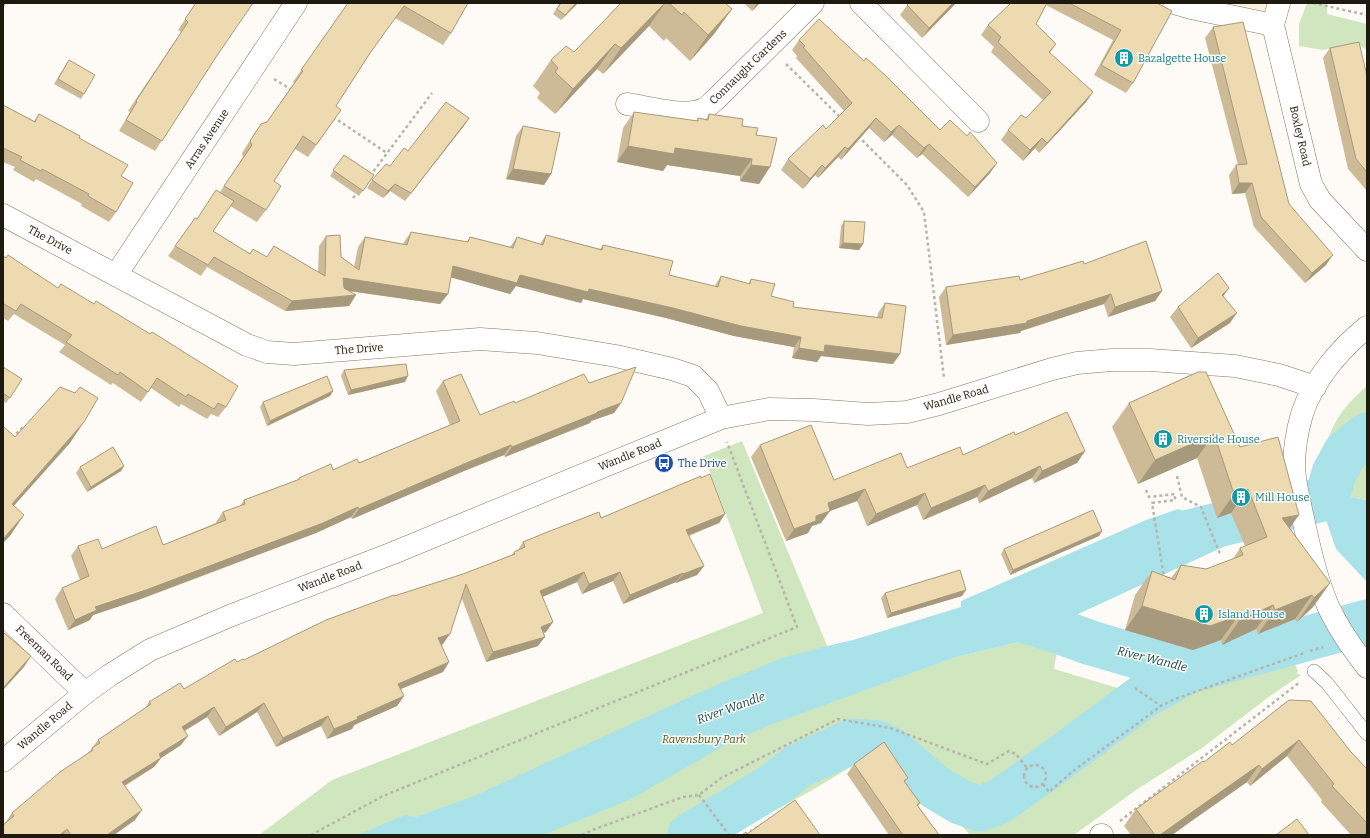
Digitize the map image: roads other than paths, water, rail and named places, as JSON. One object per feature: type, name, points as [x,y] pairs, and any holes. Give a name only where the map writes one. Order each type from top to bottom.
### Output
[{"type":"street","name":"Arras Avenue","points":[[116,275],[296,3]]},
{"type":"street","name":"Connaught Gardens","points":[[626,104],[674,112],[695,111],[704,108],[716,100],[813,3]]},
{"type":"street","points":[[861,3],[978,121]]},
{"type":"street","points":[[1174,3],[1191,8],[1274,25]]},
{"type":"street","name":"Boxley Road","points":[[1279,3],[1274,25],[1311,184],[1320,200],[1367,250]]},
{"type":"street","name":"The Drive","points":[[3,215],[212,327],[247,345],[267,352],[294,354],[480,339],[537,343],[616,356],[672,369],[693,376],[708,391],[721,418]]},
{"type":"street","points":[[1367,327],[1355,337],[1332,362],[1315,387],[1303,413],[1296,438],[1294,468],[1309,550],[1328,605],[1346,639],[1367,667]]},
{"type":"street","name":"Wandle Road","points":[[3,761],[85,693],[128,662],[163,644],[232,615],[393,553],[721,418],[769,409],[814,410],[868,414],[907,412],[947,402],[1052,369],[1077,363],[1112,360],[1150,360],[1235,366],[1279,375],[1315,387]]},
{"type":"street","name":"Freeman Road","points":[[3,614],[85,693]]},
{"type":"lane","points":[[1314,671],[1326,683],[1367,734]]},
{"type":"water","points":[[1334,494],[1367,500],[1367,582],[1336,549],[1322,508],[1327,498]]},
{"type":"water","points":[[1178,509],[1199,516],[1230,522],[1234,542],[1074,616],[1068,622],[1040,639],[1023,641],[956,657],[767,726],[727,744],[631,799],[543,835],[357,835],[405,815],[416,817],[474,796],[705,690],[782,658],[853,640],[961,607],[961,601],[1146,520]]},
{"type":"waterway","name":"River Wandle","points":[[1169,537],[1327,498],[1334,473],[1345,453],[1367,435]]},
{"type":"waterway","name":"River Wandle","points":[[1009,616],[1091,643],[1188,671],[1367,622]]},
{"type":"waterway","points":[[690,835],[774,785],[798,766],[853,741],[877,743],[890,749],[935,787],[960,802],[980,809],[1000,801],[1145,695],[1188,671]]},
{"type":"place","name":"Bazalgette House","points":[[1124,58]]},
{"type":"place","name":"Riverside House","points":[[1163,439]]},
{"type":"place","name":"The Drive","points":[[664,463]]},
{"type":"place","name":"Mill House","points":[[1241,497]]},
{"type":"place","name":"Island House","points":[[1204,614]]},
{"type":"park label","name":"Ravensbury Park","points":[[704,739]]}]
